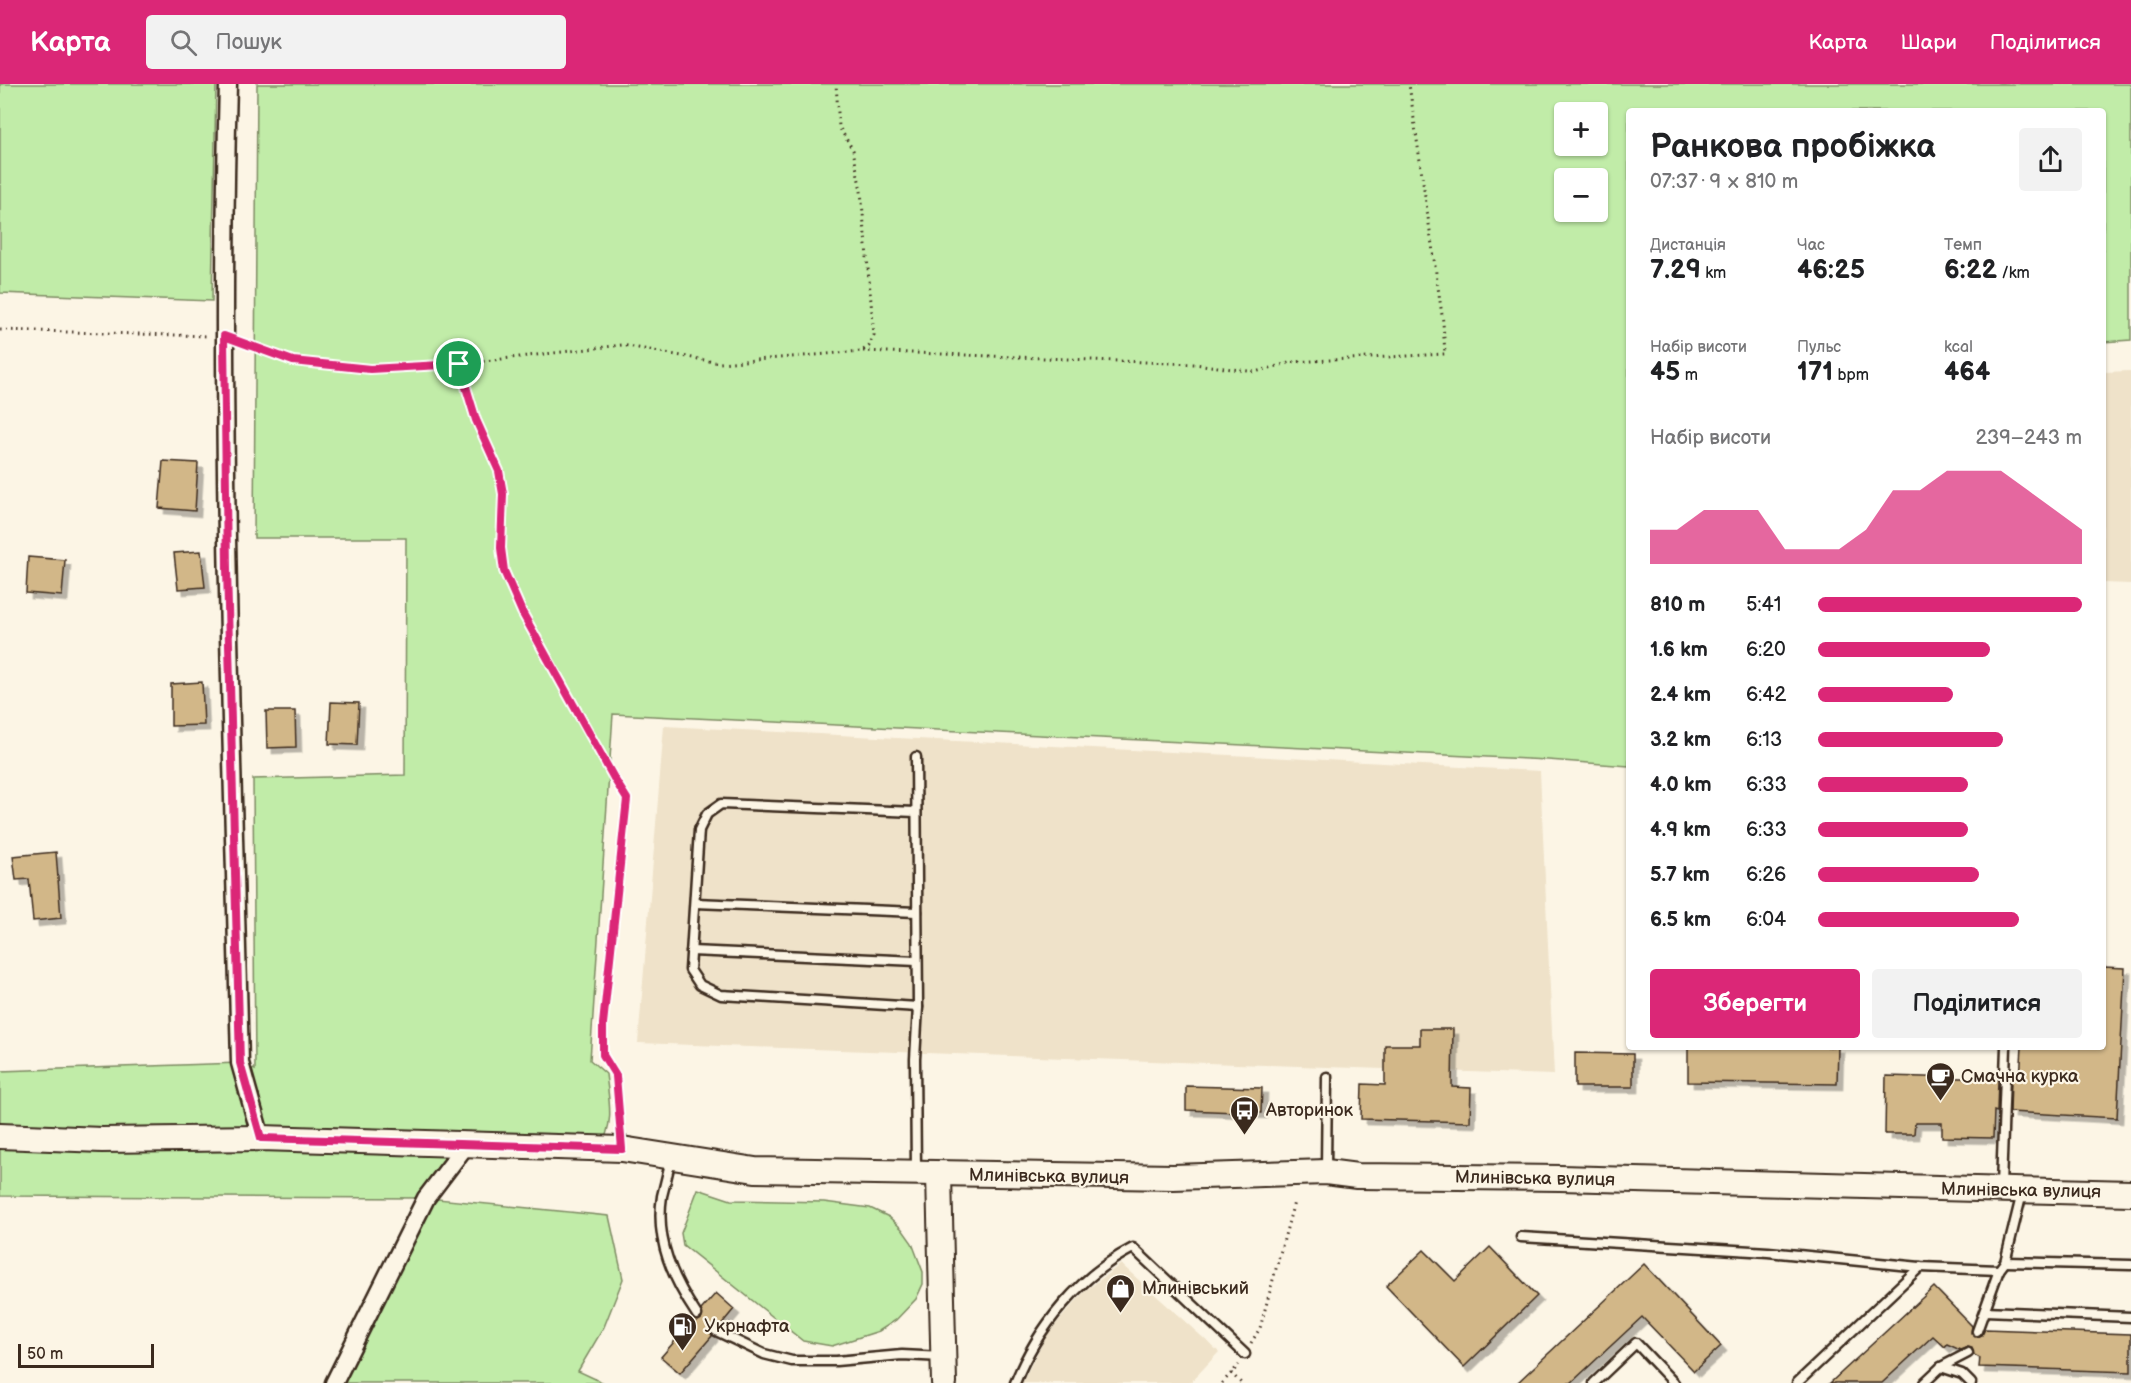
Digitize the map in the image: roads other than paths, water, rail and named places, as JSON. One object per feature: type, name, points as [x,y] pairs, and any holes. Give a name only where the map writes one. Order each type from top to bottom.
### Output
[{"type":"main road","name":"Млинівська вулиця","points":[[0,1136],[102,1140],[261,1138],[622,1149],[755,1170],[1173,1177],[1326,1172],[1357,1176],[1560,1178],[2131,1193]]},
{"type":"main road","points":[[927,1174],[945,1383]]},
{"type":"street","points":[[228,84],[224,336],[227,569],[240,1063],[261,1138]]},
{"type":"street","points":[[334,1383],[426,1198],[467,1144]]},
{"type":"lane","points":[[916,758],[918,1006],[915,1059],[927,1174]]},
{"type":"lane","points":[[916,812],[721,804],[707,814],[699,830],[690,970],[700,985],[721,995],[918,1006]]},
{"type":"lane","points":[[695,903],[917,912]]},
{"type":"lane","points":[[691,951],[917,961]]},
{"type":"lane","points":[[1977,1331],[1999,1270],[2005,1262],[2012,1190],[2006,1050]]},
{"type":"lane","points":[[1326,1172],[1327,1077]]},
{"type":"lane","points":[[672,1156],[662,1198],[662,1236],[672,1274],[697,1315]]},
{"type":"lane","points":[[1521,1237],[1768,1252],[1920,1267],[1999,1270]]},
{"type":"lane","points":[[1015,1383],[1043,1330],[1078,1288],[1114,1258],[1133,1248],[1245,1354]]},
{"type":"lane","points":[[2005,1262],[2131,1265]]},
{"type":"lane","points":[[1797,1383],[1920,1267]]},
{"type":"lane","points":[[1985,1311],[2131,1317]]},
{"type":"lane","points":[[716,1331],[764,1354],[792,1361],[836,1361],[902,1355],[944,1357]]},
{"type":"lane","points":[[1594,1383],[1636,1343],[1674,1383]]},
{"type":"lane","points":[[1924,1383],[1941,1367],[1968,1353]]},
{"type":"lane","points":[[1941,1367],[1962,1374],[1971,1383]]},
{"type":"place","name":"Смачна курка","points":[[1940,1102]]},
{"type":"place","name":"Авторинок","points":[[1245,1136]]},
{"type":"place","name":"Млинівський","points":[[1121,1314]]},
{"type":"place","name":"Укрнафта","points":[[683,1352]]}]
